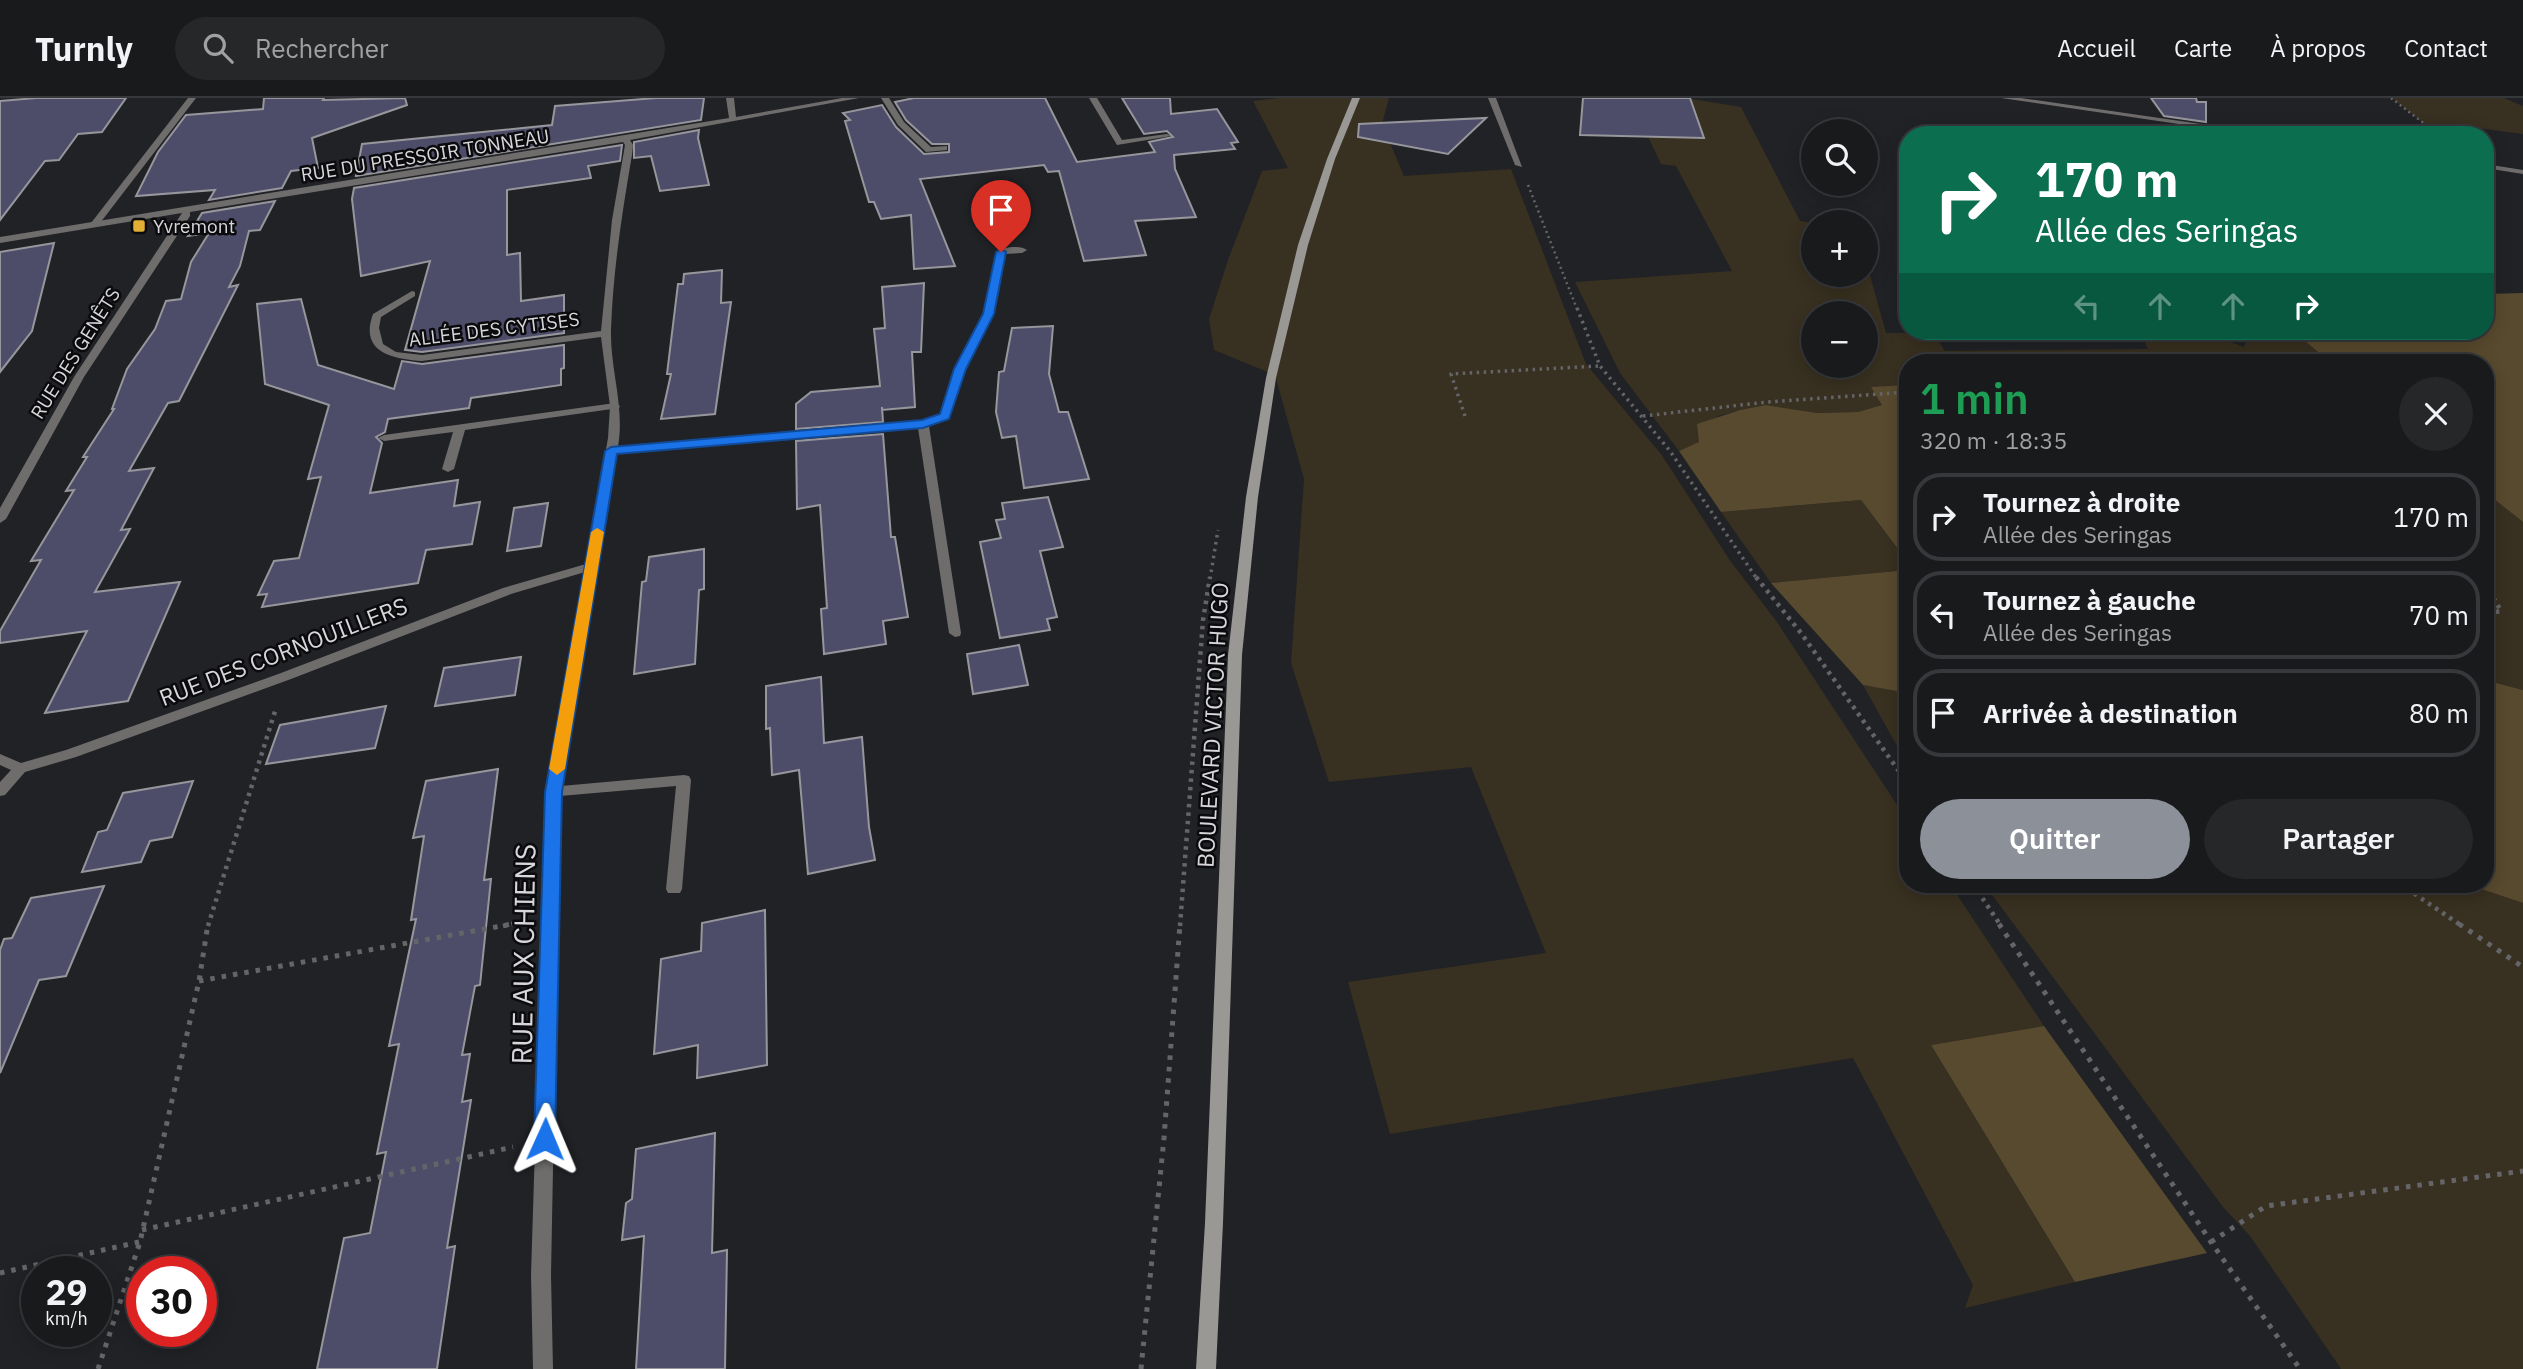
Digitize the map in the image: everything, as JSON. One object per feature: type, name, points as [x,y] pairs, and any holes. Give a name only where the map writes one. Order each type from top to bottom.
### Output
[{"type":"main road","name":"BOULEVARD VICTOR HUGO","points":[[1206,1369],[1220,1083],[1231,748],[1236,656],[1252,497],[1271,377],[1303,245],[1331,159],[1356,98]]},
{"type":"street","points":[[94,225],[192,98]]},
{"type":"street","points":[[730,98],[733,120]]},
{"type":"street","name":"RUE DU PRESSOIR TONNEAU","points":[[0,240],[625,139],[855,98]]},
{"type":"street","points":[[884,98],[901,123],[929,150],[944,148]]},
{"type":"street","points":[[1093,98],[1120,143],[1167,136]]},
{"type":"street","points":[[1492,98],[1519,165]]},
{"type":"street","points":[[2004,98],[2208,126]]},
{"type":"street","name":"RUE AUX CHIENS","points":[[543,1369],[541,1275],[554,792],[611,451],[615,406],[606,333],[616,220],[629,145],[625,139]]},
{"type":"street","points":[[2494,167],[2523,172]]},
{"type":"street","name":"RUE DES GENÊTS","points":[[0,519],[79,377],[186,216],[186,209]]},
{"type":"street","points":[[611,451],[923,424],[945,416],[960,369],[989,314],[1001,252],[1022,250]]},
{"type":"street","name":"ALLÉE DES CYTISES","points":[[412,294],[376,316],[373,328],[378,346],[385,353],[422,358],[606,333]]},
{"type":"street","points":[[384,438],[615,406]]},
{"type":"street","points":[[923,424],[955,633]]},
{"type":"street","points":[[448,469],[460,428]]},
{"type":"street","name":"RUE DES CORNOUILLERS","points":[[20,768],[71,754],[286,676],[507,591],[591,566]]},
{"type":"street","points":[[0,759],[20,768],[0,792]]},
{"type":"street","points":[[554,792],[684,780],[674,889]]},
{"type":"path","points":[[2391,98],[2427,126]]},
{"type":"path","points":[[1519,165],[1600,366],[1670,451],[1749,570],[1801,633],[1899,771]]},
{"type":"path","points":[[1465,416],[1451,373],[1600,366]]},
{"type":"path","points":[[1642,416],[1768,402],[1899,393]]},
{"type":"path","points":[[2494,599],[2501,611],[2494,612]]},
{"type":"path","points":[[98,1369],[140,1242],[199,982],[205,934],[286,676]]},
{"type":"path","points":[[1979,893],[2211,1242],[2300,1369]]},
{"type":"path","points":[[2413,893],[2523,967]]},
{"type":"path","points":[[199,982],[551,916]]},
{"type":"path","points":[[142,1230],[545,1139]]},
{"type":"path","points":[[2211,1242],[2266,1206],[2523,1171]]},
{"type":"path","points":[[0,1273],[140,1242]]},
{"type":"shaded area","points":[[1278,98],[1389,98],[1382,124],[1404,176],[1511,169],[1586,364],[1661,454],[1731,562],[1777,622],[1899,808],[1899,893],[1956,893],[2044,1026],[1931,1045],[2075,1282],[1965,1308],[1973,1285],[1853,1058],[1390,1134],[1348,982],[1546,953],[1471,767],[1329,782],[1291,663],[1304,479],[1275,375],[1214,350],[1209,319],[1262,171],[1288,168],[1253,101]]},
{"type":"shaded area","points":[[1630,98],[1685,98],[1741,107],[1801,221],[1801,287],[1873,287],[1877,301],[1801,301],[1801,378],[1878,378],[1878,304],[1886,333],[1899,333],[1899,340],[1938,340],[1945,351],[2148,349],[2144,340],[2225,340],[2244,347],[2247,340],[2304,340],[2320,354],[1899,354],[1899,389],[1882,405],[1858,412],[1817,413],[1766,405],[1740,410],[1718,416],[1699,443],[1679,451],[1620,373],[1575,282],[1732,271],[1676,166],[1661,164]]},
{"type":"shaded area","points":[[2392,98],[2504,98],[2523,106],[2523,134],[2494,130],[2494,126],[2427,126]]},
{"type":"shaded area","points":[[2523,293],[2523,522],[2494,499],[2494,354],[2320,354],[2304,340],[2494,340],[2494,294]]},
{"type":"shaded area","points":[[1899,385],[1899,550],[1861,500],[1721,512],[1679,451],[1699,442],[1697,424],[1740,410],[1766,405],[1817,413],[1858,412],[1882,405],[1871,387]]},
{"type":"shaded area","points":[[2494,499],[2523,522],[2523,690],[2494,682]]},
{"type":"shaded area","points":[[1861,500],[1899,550],[1899,571],[1771,583],[1721,512]]},
{"type":"shaded area","points":[[1899,571],[1899,694],[1896,691],[1863,685],[1771,583]]},
{"type":"shaded area","points":[[2494,682],[2523,690],[2523,903],[2493,893]]},
{"type":"shaded area","points":[[1863,685],[1896,691],[1899,694],[1899,750]]},
{"type":"shaded area","points":[[1991,893],[2493,893],[2523,903],[2523,1369],[2341,1369],[2250,1236],[2223,1207]]},
{"type":"shaded area","points":[[2044,1026],[2207,1253],[2075,1282],[1931,1045]]},
{"type":"building","points":[[36,98],[126,98],[102,132],[78,134],[59,160],[45,161],[0,220],[0,101]]},
{"type":"building","points":[[264,98],[405,98],[407,105],[312,138],[318,168],[291,171],[282,188],[209,200],[215,190],[136,196],[158,152],[186,115],[263,109]]},
{"type":"building","points":[[656,98],[704,98],[701,120],[356,176],[362,144],[552,125],[555,106]]},
{"type":"building","points":[[914,98],[1045,98],[1077,162],[1155,152],[1149,142],[1173,137],[1167,131],[1144,134],[1122,98],[1170,98],[1171,114],[1217,109],[1238,142],[1231,143],[1235,149],[1174,155],[1175,169],[1196,217],[1135,221],[1146,255],[1084,261],[1059,171],[1048,172],[1044,165],[920,179],[955,266],[914,269],[911,215],[881,219],[874,202],[869,202],[845,121],[850,120],[843,113],[882,105],[896,127],[924,154],[949,152],[949,144],[932,144],[906,120],[895,102]]},
{"type":"building","points":[[1583,98],[1690,98],[1704,138],[1580,135]]},
{"type":"building","points":[[2151,98],[2196,98],[2197,102],[2206,102],[2206,122],[2164,116]]},
{"type":"building","points":[[1486,118],[1448,154],[1358,137],[1359,124]]},
{"type":"building","points":[[699,130],[698,138],[709,185],[660,191],[651,156],[634,158],[634,142]]},
{"type":"building","points":[[622,145],[620,161],[588,166],[591,178],[507,190],[507,255],[520,253],[521,301],[564,295],[564,333],[422,352],[405,350],[430,261],[361,276],[352,199],[354,188]]},
{"type":"building","points":[[275,201],[260,230],[249,231],[240,266],[229,287],[238,285],[179,401],[168,403],[129,471],[154,468],[121,530],[130,529],[95,592],[180,582],[128,701],[45,713],[87,631],[0,643],[0,631],[41,560],[31,561],[74,490],[66,491],[87,457],[83,457],[114,409],[127,369],[155,329],[166,301],[181,299],[191,262],[209,233],[188,236],[202,213]]},
{"type":"building","points":[[54,243],[32,331],[0,372],[0,252]]},
{"type":"building","points":[[722,270],[721,303],[731,302],[715,414],[661,419],[671,374],[667,374],[678,284],[683,284],[684,274]]},
{"type":"building","points":[[924,283],[921,352],[912,352],[915,407],[882,410],[883,422],[796,429],[796,404],[811,392],[880,386],[874,329],[885,328],[882,287]]},
{"type":"building","points":[[301,299],[318,365],[394,389],[402,361],[422,364],[564,345],[564,368],[561,369],[561,385],[471,398],[469,408],[388,419],[385,432],[376,437],[382,443],[370,493],[458,480],[454,506],[480,502],[472,544],[426,550],[418,583],[262,607],[267,594],[258,595],[274,561],[299,558],[321,477],[308,479],[329,405],[265,384],[257,304]]},
{"type":"building","points":[[1053,326],[1049,374],[1059,412],[1068,412],[1089,479],[1024,488],[1016,436],[1002,438],[996,412],[999,372],[1004,371],[1012,328]]},
{"type":"building","points":[[883,434],[891,537],[895,537],[908,617],[883,621],[886,644],[824,654],[821,609],[827,608],[820,505],[797,509],[796,441]]},
{"type":"building","points":[[1048,497],[1063,547],[1040,551],[1057,617],[1047,619],[1050,630],[1000,638],[980,542],[1001,538],[996,520],[1005,519],[1002,503]]},
{"type":"building","points":[[548,503],[541,546],[507,551],[514,508]]},
{"type":"building","points":[[704,549],[704,589],[699,590],[695,664],[634,674],[642,582],[646,581],[649,557]]},
{"type":"building","points":[[1019,645],[1028,685],[973,694],[967,654]]},
{"type":"building","points":[[521,657],[515,695],[435,706],[444,668]]},
{"type":"building","points":[[821,677],[824,743],[862,737],[869,827],[875,860],[808,874],[799,770],[772,775],[770,728],[766,729],[766,686]]},
{"type":"building","points":[[386,706],[375,748],[266,764],[280,725]]},
{"type":"building","points":[[498,769],[484,880],[491,879],[480,985],[475,986],[462,1055],[470,1054],[462,1102],[471,1100],[447,1248],[455,1246],[437,1369],[317,1369],[344,1238],[370,1233],[386,1152],[377,1154],[399,1044],[389,1046],[416,919],[411,920],[424,836],[413,838],[426,781]]},
{"type":"building","points":[[193,781],[172,837],[150,841],[141,862],[82,872],[98,832],[107,830],[123,793]]},
{"type":"building","points":[[104,886],[66,976],[39,980],[0,1073],[0,950],[4,939],[12,938],[31,898]]},
{"type":"building","points":[[765,910],[767,1065],[697,1078],[698,1045],[654,1054],[661,959],[701,951],[702,923]]},
{"type":"building","points":[[715,1133],[712,1253],[727,1250],[725,1369],[636,1369],[644,1236],[622,1240],[626,1203],[632,1199],[636,1149]]},
{"type":"slow traffic","points":[[557,769],[597,532]]},
{"type":"place","name":"Yvremont","points":[[139,226]]},
{"type":"route","points":[[545,1139],[554,792],[611,451],[923,424],[945,416],[960,369],[989,314],[1001,252]]}]
